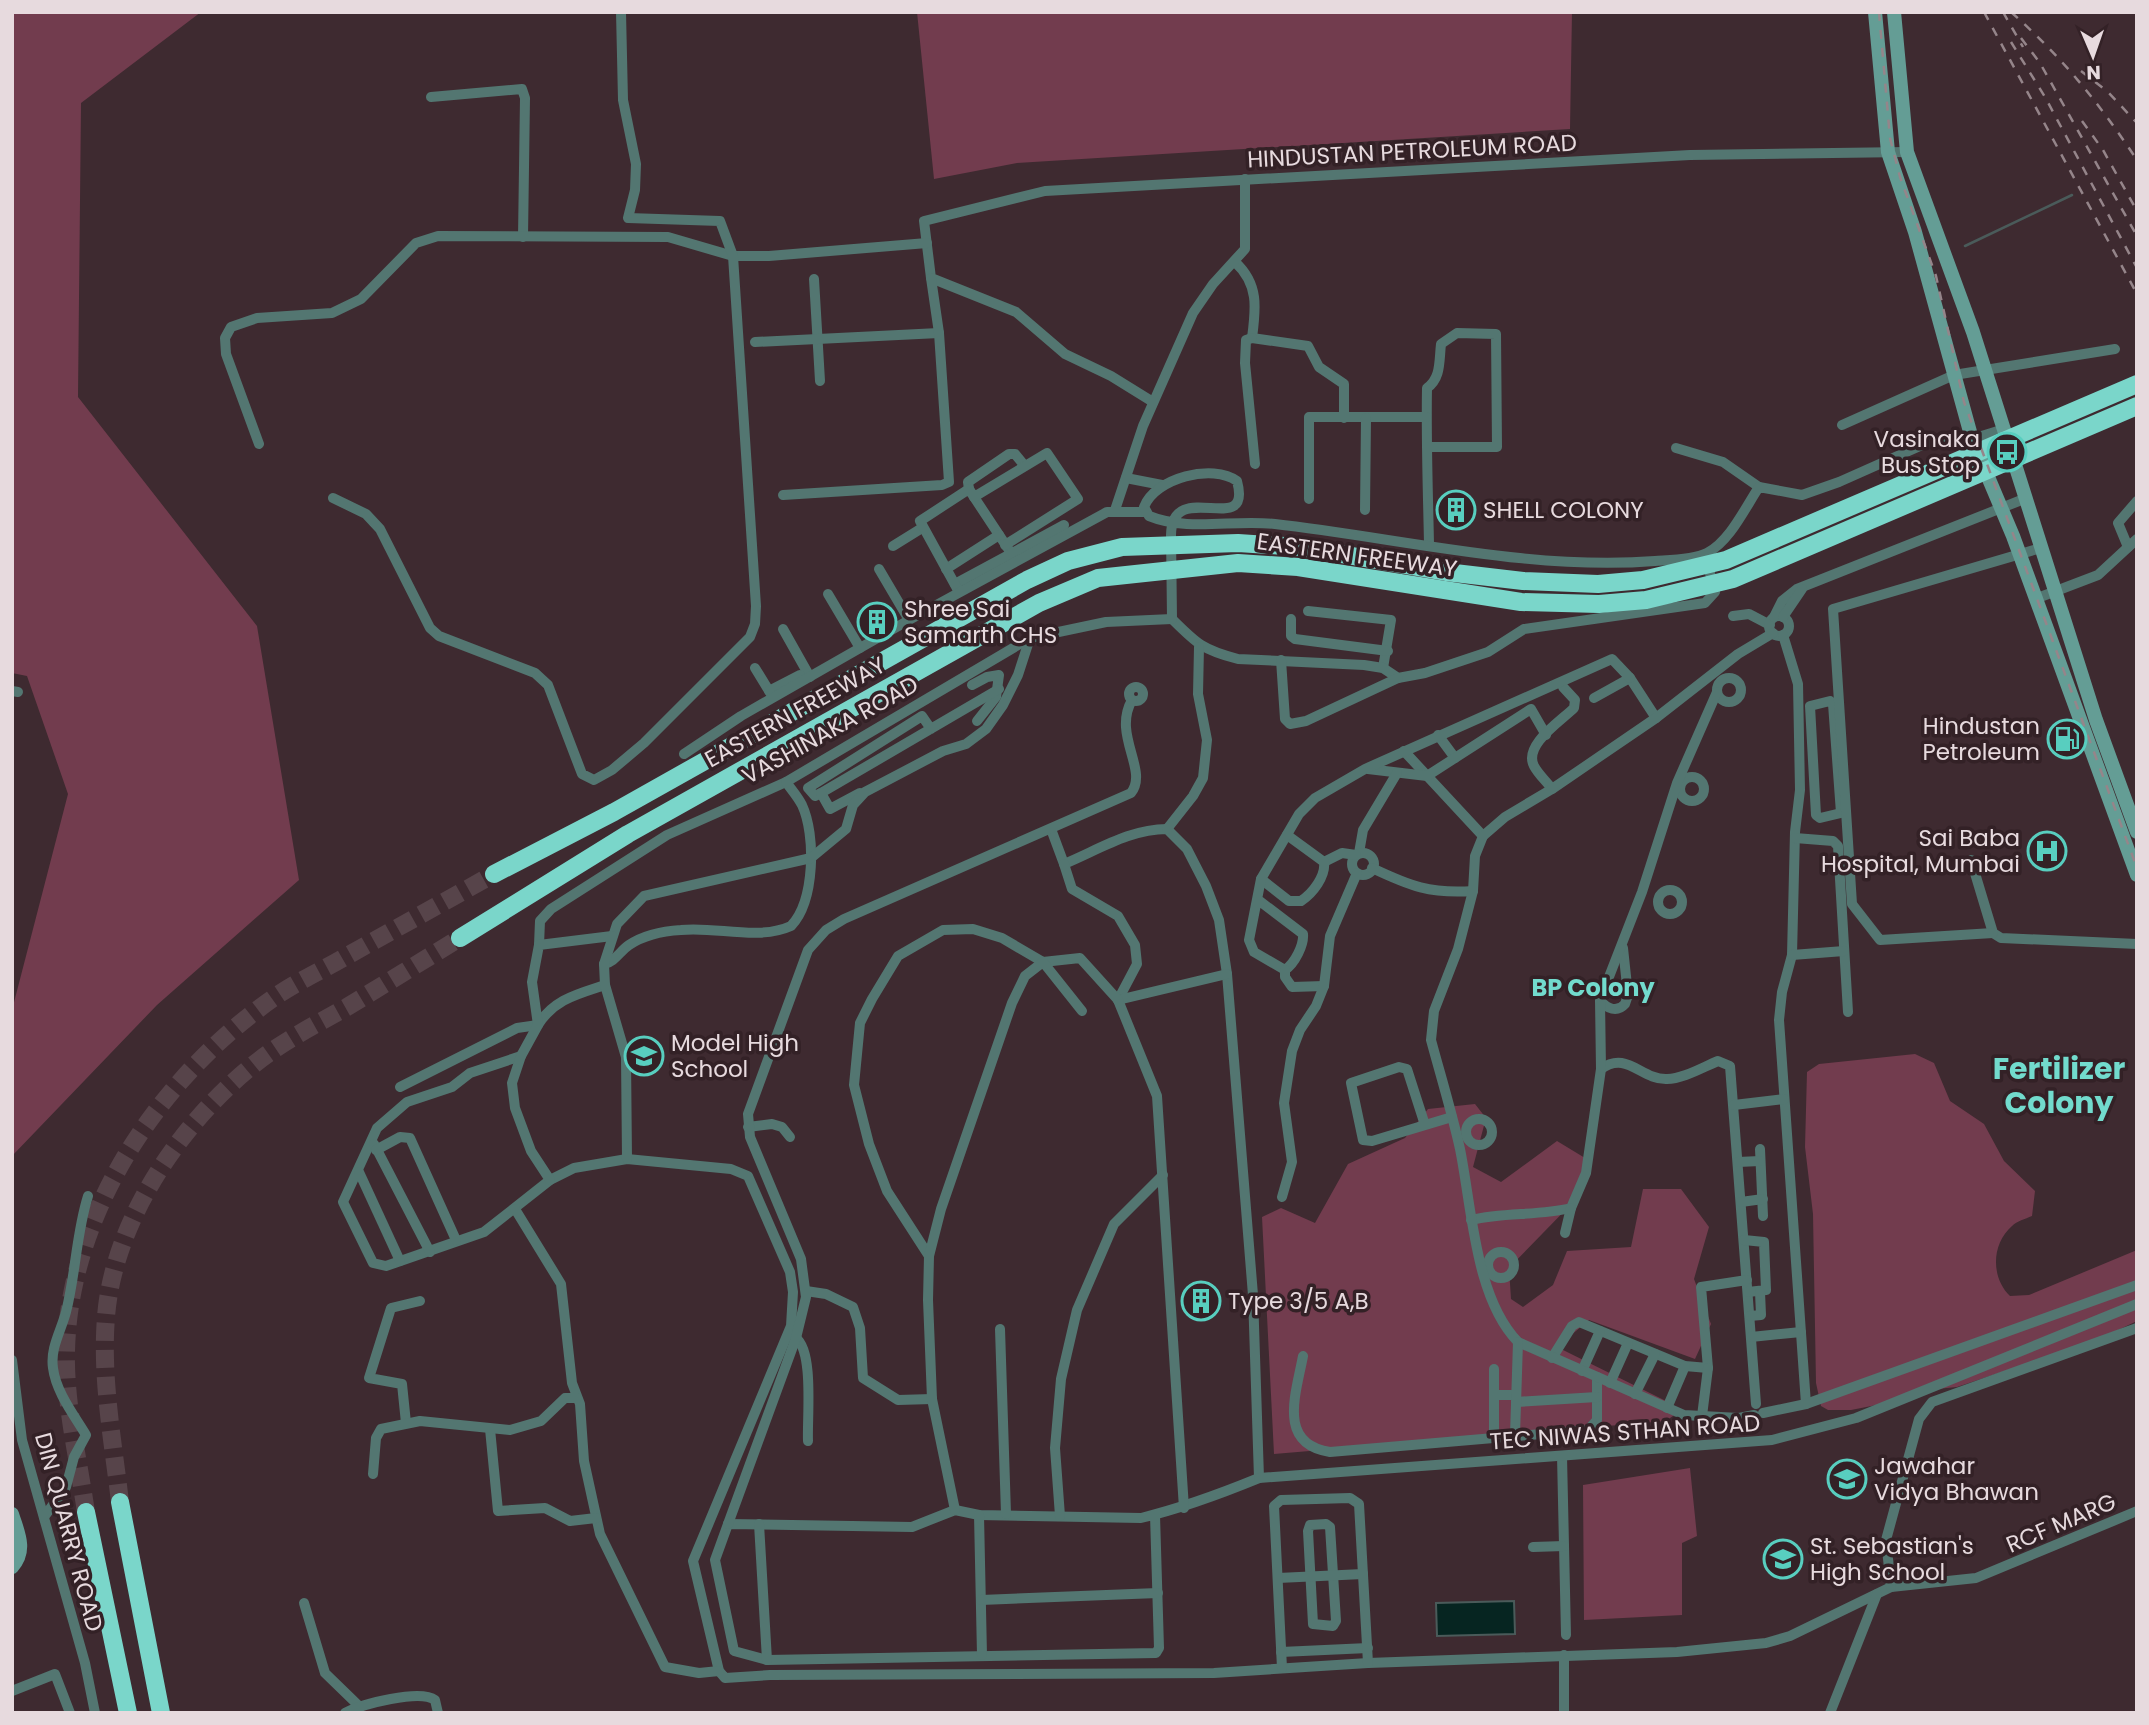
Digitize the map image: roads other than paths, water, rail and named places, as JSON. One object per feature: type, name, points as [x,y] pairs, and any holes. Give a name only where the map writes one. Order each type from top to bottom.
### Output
[{"type":"highway","name":"EASTERN FREEWAY","points":[[494,874],[614,812],[1027,580],[1092,553],[1122,547],[1238,543],[1300,547],[1446,572],[1556,584],[1598,584],[1681,573],[1726,560],[2137,384]]},
{"type":"highway","name":"EASTERN FREEWAY","points":[[460,938],[628,834],[1039,603],[1098,578],[1238,563],[1298,567],[1443,592],[1555,604],[1599,604],[1685,593],[1733,579],[2137,406]]},
{"type":"highway","points":[[120,1502],[161,1713]]},
{"type":"highway","points":[[86,1512],[128,1713]]},
{"type":"main road","points":[[1875,12],[1887,148],[1915,232],[1972,439],[2013,537],[2097,771],[2129,825]]},
{"type":"main road","points":[[1894,12],[1906,147],[1972,332],[2001,430],[2112,765],[2129,825],[2137,875]]},
{"type":"main road","points":[[2013,537],[2034,528]]},
{"type":"main road","points":[[2054,653],[2073,644]]},
{"type":"main road","points":[[2081,725],[2096,720]]},
{"type":"main road","points":[[2097,771],[2112,765]]},
{"type":"main road","points":[[12,1514],[21,1540],[21,1552],[12,1567]]},
{"type":"street","points":[[333,498],[366,514],[380,529],[430,628],[448,641],[476,648],[535,673],[548,685],[582,774],[594,780],[612,770],[740,649],[755,624],[733,256],[720,221],[628,218],[635,190],[636,164],[623,100],[621,12]]},
{"type":"street","points":[[431,97],[522,89],[525,98],[523,237]]},
{"type":"street","name":"HINDUSTAN PETROLEUM ROAD","points":[[927,243],[924,221],[1045,191],[1690,155],[1906,147]]},
{"type":"street","points":[[1115,510],[1153,402],[1193,313],[1213,284],[1245,249],[1245,179]]},
{"type":"street","points":[[260,444],[226,354],[225,338],[231,327],[257,318],[332,313],[361,299],[416,243],[438,236],[668,237],[733,256],[769,256],[927,243],[939,333],[949,482],[783,495]]},
{"type":"street","points":[[1235,262],[1245,271],[1257,299],[1252,338]]},
{"type":"street","points":[[931,278],[1016,312],[1065,354],[1111,376],[1153,402]]},
{"type":"street","points":[[814,279],[820,381]]},
{"type":"street","points":[[755,342],[939,333]]},
{"type":"street","points":[[1427,447],[1497,447],[1496,334],[1457,333],[1441,344],[1438,377],[1435,383],[1427,388],[1426,417],[1429,544]]},
{"type":"street","points":[[1255,464],[1245,363],[1246,340],[1252,338],[1308,346],[1319,367],[1344,384],[1344,418]]},
{"type":"street","points":[[1842,425],[1954,375],[2115,349]]},
{"type":"street","points":[[1309,499],[1309,417],[1426,417]]},
{"type":"street","points":[[1366,418],[1366,510]]},
{"type":"street","points":[[1676,448],[1723,461],[1759,487],[1802,495],[1839,482],[1929,442],[1972,439],[2001,430]]},
{"type":"street","points":[[684,754],[771,694],[909,620],[957,588],[1078,499],[1049,454],[1044,452],[923,519],[922,528],[957,588]]},
{"type":"street","points":[[1008,549],[971,493],[968,482],[1009,454],[1015,454],[1024,465]]},
{"type":"street","points":[[1145,512],[1145,503],[1162,485],[1175,479],[1207,475],[1232,477],[1237,481],[1239,496],[1236,503],[1222,510],[1185,508],[1174,518],[1171,535],[1172,615],[1199,647],[1238,659],[1383,668],[1398,677]]},
{"type":"street","points":[[1125,478],[1162,485]]},
{"type":"street","points":[[957,588],[1115,510],[1145,512],[1155,519],[1185,523],[1271,523],[1556,562],[1602,564],[1706,554],[1721,542],[1759,487]]},
{"type":"street","points":[[2024,499],[1802,589],[1777,626],[1656,718],[1552,789],[1505,817],[1483,836],[1475,856],[1472,891],[1458,949],[1431,1026],[1431,1040],[1460,1152],[1471,1220],[1507,1331],[1518,1342],[1684,1415],[1739,1418],[1757,1410],[1807,1404],[2137,1285]]},
{"type":"street","points":[[2128,547],[2118,523],[2137,501]]},
{"type":"street","points":[[1008,549],[1064,525]]},
{"type":"street","points":[[893,546],[922,528]]},
{"type":"street","points":[[946,569],[999,535]]},
{"type":"street","points":[[2035,599],[2098,575],[2137,539]]},
{"type":"street","points":[[2041,548],[1833,609],[1852,904],[1880,940],[1993,933],[2001,937],[2137,944]]},
{"type":"street","points":[[1281,660],[1285,719],[1290,724],[1306,722],[1398,677],[1425,673],[1488,652],[1524,629],[1705,603],[1714,592],[1706,554]]},
{"type":"street","points":[[879,569],[909,620]]},
{"type":"street","points":[[828,594],[860,648]]},
{"type":"street","points":[[1308,611],[1389,619],[1391,623],[1388,651],[1383,668]]},
{"type":"street","points":[[1733,616],[1749,614],[1777,626],[1798,684],[1800,790],[1795,838],[1792,955],[1782,992],[1779,1020],[1807,1404]]},
{"type":"street","name":"VASHINAKA ROAD","points":[[538,1025],[533,982],[540,921],[551,909],[667,835],[786,782],[1030,638],[1107,622],[1172,615]]},
{"type":"street","points":[[1291,619],[1291,636],[1295,639],[1388,651]]},
{"type":"street","points":[[783,629],[808,674]]},
{"type":"street","points":[[627,1159],[626,1057],[605,985],[604,964],[617,924],[644,896],[690,883],[811,858],[846,829],[853,805],[864,792],[943,751],[966,744],[985,729],[1003,705],[1018,675],[1030,638]]},
{"type":"street","points":[[1167,829],[1203,778],[1207,740],[1198,694],[1199,647]]},
{"type":"street","points":[[1565,1233],[1571,1208],[1586,1173],[1601,1069],[1600,1000],[1718,685],[1738,654]]},
{"type":"street","points":[[1257,899],[1303,934],[1304,940],[1291,966],[1285,970],[1249,947],[1257,899],[1261,879],[1299,814],[1315,798],[1366,769],[1438,735],[1612,659],[1630,678],[1656,718]]},
{"type":"street","points":[[755,668],[771,694]]},
{"type":"street","points":[[974,671],[976,683],[999,675],[999,689],[977,721]]},
{"type":"street","points":[[1594,698],[1630,678]]},
{"type":"street","points":[[1717,692],[1721,699],[1728,702],[1736,699],[1740,693],[1740,685],[1734,679],[1723,679]]},
{"type":"street","points":[[1552,789],[1533,765],[1534,746],[1574,708],[1575,701],[1563,687]]},
{"type":"street","points":[[799,800],[816,794],[866,767],[999,689]]},
{"type":"street","points":[[1523,697],[1546,735]]},
{"type":"street","points":[[1132,700],[1127,710],[1125,736],[1137,771],[1135,788],[1108,805],[826,930],[808,950],[750,1106],[748,1127],[801,1259],[806,1292],[796,1338],[716,1560],[734,1651],[767,1660],[1156,1653],[1160,1648],[1154,1515]]},
{"type":"street","points":[[1830,701],[1833,704],[1840,815],[1817,817],[1815,789],[1810,706],[1830,701]]},
{"type":"street","points":[[913,707],[919,718]]},
{"type":"street","points":[[1366,769],[1427,776],[1531,709]]},
{"type":"street","points":[[888,777],[831,809],[809,785],[919,718],[924,717],[931,729]]},
{"type":"street","points":[[1438,735],[1455,758]]},
{"type":"street","points":[[837,751],[845,763]]},
{"type":"street","points":[[1404,751],[1483,836]]},
{"type":"street","points":[[1800,760],[1813,758]]},
{"type":"street","points":[[866,767],[876,784]]},
{"type":"street","points":[[1357,873],[1352,864],[1358,854],[1363,830],[1397,773]]},
{"type":"street","points":[[604,964],[612,962],[628,945],[644,936],[682,929],[747,932],[787,928],[795,922],[804,900],[811,858],[811,834],[799,800],[786,782]]},
{"type":"street","points":[[1800,790],[1815,789]]},
{"type":"street","points":[[1064,864],[1129,834],[1149,829],[1167,829],[1187,849],[1206,886],[1219,920],[1227,974],[1253,1294],[1259,1478]]},
{"type":"street","points":[[1051,830],[1072,889],[1118,916],[1135,945],[1136,964],[1118,1000]]},
{"type":"street","points":[[1261,879],[1289,901],[1301,901],[1317,885],[1325,869],[1324,862],[1287,835]]},
{"type":"street","points":[[1795,838],[1837,843],[1848,1013]]},
{"type":"street","points":[[1324,862],[1342,853],[1370,855],[1372,868]]},
{"type":"street","points":[[1971,860],[1993,933]]},
{"type":"street","points":[[1372,868],[1420,889],[1441,892],[1472,891]]},
{"type":"street","points":[[1357,873],[1364,874],[1372,868]]},
{"type":"street","points":[[1282,1197],[1292,1162],[1284,1085],[1294,1040],[1316,1006],[1324,986],[1330,936],[1357,873]]},
{"type":"street","points":[[1642,892],[1660,897]]},
{"type":"street","points":[[929,1256],[887,1191],[869,1144],[854,1085],[859,1056],[860,1023],[898,956],[943,930],[973,929],[1002,938],[1043,962],[1082,1010]]},
{"type":"street","points":[[539,945],[612,936]]},
{"type":"street","points":[[1600,1000],[1606,1007],[1613,1009],[1621,1008],[1625,1003],[1628,995],[1623,944]]},
{"type":"street","points":[[1792,955],[1844,951]]},
{"type":"street","points":[[727,1524],[912,1527],[955,1510],[932,1399],[928,1322],[929,1256],[941,1209],[1012,1003],[1025,976],[1043,962],[1080,958],[1118,1000],[1157,1096],[1184,1508]]},
{"type":"street","points":[[1285,970],[1285,977],[1292,987],[1324,986]]},
{"type":"street","points":[[1118,1000],[1227,974]]},
{"type":"street","points":[[550,1180],[531,1151],[515,1108],[512,1083],[521,1056],[548,1009],[605,985]]},
{"type":"street","points":[[400,1087],[517,1028],[538,1025]]},
{"type":"street","points":[[515,1209],[561,1284],[572,1383],[578,1398],[584,1461],[600,1534],[666,1667],[699,1674],[719,1671],[693,1561],[791,1326],[793,1292],[790,1272],[748,1176],[731,1169],[627,1159],[574,1168],[550,1180],[484,1232],[386,1266],[373,1263],[343,1202],[377,1128],[413,1099],[452,1087],[470,1073],[521,1056]]},
{"type":"street","points":[[1601,1069],[1614,1061],[1623,1061],[1655,1077],[1671,1079],[1718,1061],[1726,1062],[1732,1072],[1757,1410]]},
{"type":"street","points":[[1425,1125],[1407,1069],[1399,1067],[1351,1083],[1363,1140],[1371,1141],[1425,1125],[1484,1119],[1493,1129],[1489,1142],[1473,1144],[1460,1152]]},
{"type":"street","points":[[1734,1105],[1784,1099]]},
{"type":"street","points":[[1471,1122],[1466,1134],[1473,1144]]},
{"type":"street","points":[[748,1127],[772,1124],[782,1127],[790,1137]]},
{"type":"street","points":[[376,1150],[400,1137],[410,1138],[456,1240]]},
{"type":"street","points":[[371,1139],[430,1252]]},
{"type":"street","points":[[1760,1149],[1763,1216]]},
{"type":"street","points":[[1738,1162],[1760,1161]]},
{"type":"street","points":[[359,1172],[400,1261]]},
{"type":"street","points":[[1060,1516],[1055,1448],[1061,1379],[1077,1310],[1115,1224],[1163,1175]]},
{"type":"street","points":[[44,1517],[66,1487],[74,1457],[86,1435],[55,1380],[52,1367],[54,1343],[66,1312],[75,1247],[88,1196]]},
{"type":"street","points":[[1741,1202],[1763,1199]]},
{"type":"street","points":[[1471,1220],[1571,1208]]},
{"type":"street","points":[[1744,1240],[1764,1242],[1766,1287],[1760,1292],[1748,1292]]},
{"type":"street","points":[[1702,1416],[1708,1368],[1701,1287],[1747,1280]]},
{"type":"street","points":[[806,1292],[826,1294],[853,1307],[860,1328],[863,1378],[898,1400],[932,1399]]},
{"type":"street","points":[[1750,1316],[1761,1315],[1760,1292]]},
{"type":"street","points":[[405,1423],[402,1384],[369,1378],[391,1308],[420,1301]]},
{"type":"street","name":"TEC NIWAS STHAN ROAD","points":[[955,1510],[979,1514],[1141,1518],[1184,1508],[1259,1478],[1749,1443],[1844,1421],[2137,1304]]},
{"type":"street","points":[[1552,1358],[1576,1323],[1685,1366],[1708,1368]]},
{"type":"street","points":[[1891,1587],[1886,1540],[1919,1419],[1932,1402],[2137,1328]]},
{"type":"street","points":[[1000,1329],[1006,1514]]},
{"type":"street","points":[[1582,1371],[1600,1331]]},
{"type":"street","points":[[1751,1337],[1801,1332]]},
{"type":"street","points":[[796,1338],[803,1343],[807,1359],[808,1441]]},
{"type":"street","points":[[1515,1435],[1518,1342]]},
{"type":"street","points":[[1610,1383],[1629,1343]]},
{"type":"street","points":[[1635,1394],[1655,1354]]},
{"type":"street","points":[[1303,1356],[1294,1409],[1296,1431],[1313,1449],[1330,1452],[1593,1428],[1597,1420],[1597,1377]]},
{"type":"street","name":"DIN QUARRY ROAD","points":[[12,1360],[22,1440],[95,1713]]},
{"type":"street","points":[[1667,1408],[1685,1366]]},
{"type":"street","points":[[1494,1369],[1494,1430]]},
{"type":"street","points":[[1494,1395],[1516,1399],[1597,1397]]},
{"type":"street","points":[[373,1474],[377,1432],[419,1421],[510,1430],[530,1422],[541,1421],[565,1398],[578,1398]]},
{"type":"street","points":[[490,1429],[498,1511],[545,1508],[570,1521],[596,1518]]},
{"type":"street","points":[[1562,1456],[1566,1635]]},
{"type":"street","points":[[1282,1668],[1275,1506],[1281,1500],[1355,1499],[1359,1504],[1368,1663]]},
{"type":"street","name":"RCF MARG","points":[[719,1671],[725,1678],[770,1675],[1214,1672],[1368,1663],[1677,1652],[1766,1643],[1790,1636],[1891,1587],[1976,1578],[2137,1511]]},
{"type":"street","points":[[979,1514],[982,1655]]},
{"type":"street","points":[[759,1524],[767,1660]]},
{"type":"street","points":[[1326,1524],[1330,1527],[1332,1575],[1336,1621],[1333,1626],[1318,1626],[1313,1624],[1308,1527],[1326,1524]]},
{"type":"street","points":[[1533,1547],[1564,1546]]},
{"type":"street","points":[[1278,1578],[1363,1574]]},
{"type":"street","points":[[981,1600],[1158,1593]]},
{"type":"street","points":[[1830,1713],[1877,1594]]},
{"type":"street","points":[[304,1603],[325,1673],[359,1706]]},
{"type":"street","points":[[1281,1652],[1367,1648]]},
{"type":"street","points":[[1564,1656],[1564,1713]]},
{"type":"street","points":[[12,1691],[55,1674],[71,1713]]},
{"type":"street","points":[[345,1713],[359,1706],[422,1695],[435,1700],[438,1713]]},
{"type":"waterway","points":[[1965,246],[2072,195]]},
{"type":"tunnel","points":[[86,1512],[67,1383],[69,1311],[81,1258],[100,1206],[125,1158],[155,1112],[191,1070],[230,1032],[272,999],[494,874]]},
{"type":"tunnel","points":[[120,1502],[106,1387],[106,1317],[111,1281],[122,1246],[136,1211],[155,1178],[200,1116],[263,1057],[460,938]]},
{"type":"railway","points":[[1879,12],[1890,138],[1900,177],[1936,276],[1964,402],[2137,868]]},
{"type":"railway","points":[[1984,12],[2137,294]]},
{"type":"railway","points":[[2003,12],[2023,47]]},
{"type":"railway","points":[[2011,12],[2079,82],[2137,160]]},
{"type":"railway","points":[[2021,38],[2040,63],[2137,236]]},
{"type":"railway","points":[[2011,42],[2045,97],[2137,268]]},
{"type":"railway","points":[[2081,71],[2108,92],[2137,123]]},
{"type":"railway","points":[[2082,121],[2103,150],[2137,211]]},
{"type":"place","name":"Vasinaka Bus Stop","points":[[2007,452]]},
{"type":"place","name":"SHELL COLONY","points":[[1456,510]]},
{"type":"place","name":"Shree Sai Samarth CHS","points":[[877,622]]},
{"type":"place","name":"Hindustan Petroleum","points":[[2067,739]]},
{"type":"place","name":"Sai Baba Hospital, Mumbai","points":[[2047,851]]},
{"type":"place","name":"Model High School","points":[[644,1056]]},
{"type":"place","name":"Type 3/5 A,B","points":[[1201,1301]]},
{"type":"place","name":"Jawahar Vidya Bhawan","points":[[1847,1479]]},
{"type":"place","name":"St. Sebastian's High School","points":[[1783,1559]]},
{"type":"district","name":"BP Colony","points":[[1593,987]]},
{"type":"district","name":"Fertilizer Colony","points":[[2059,1085]]}]
